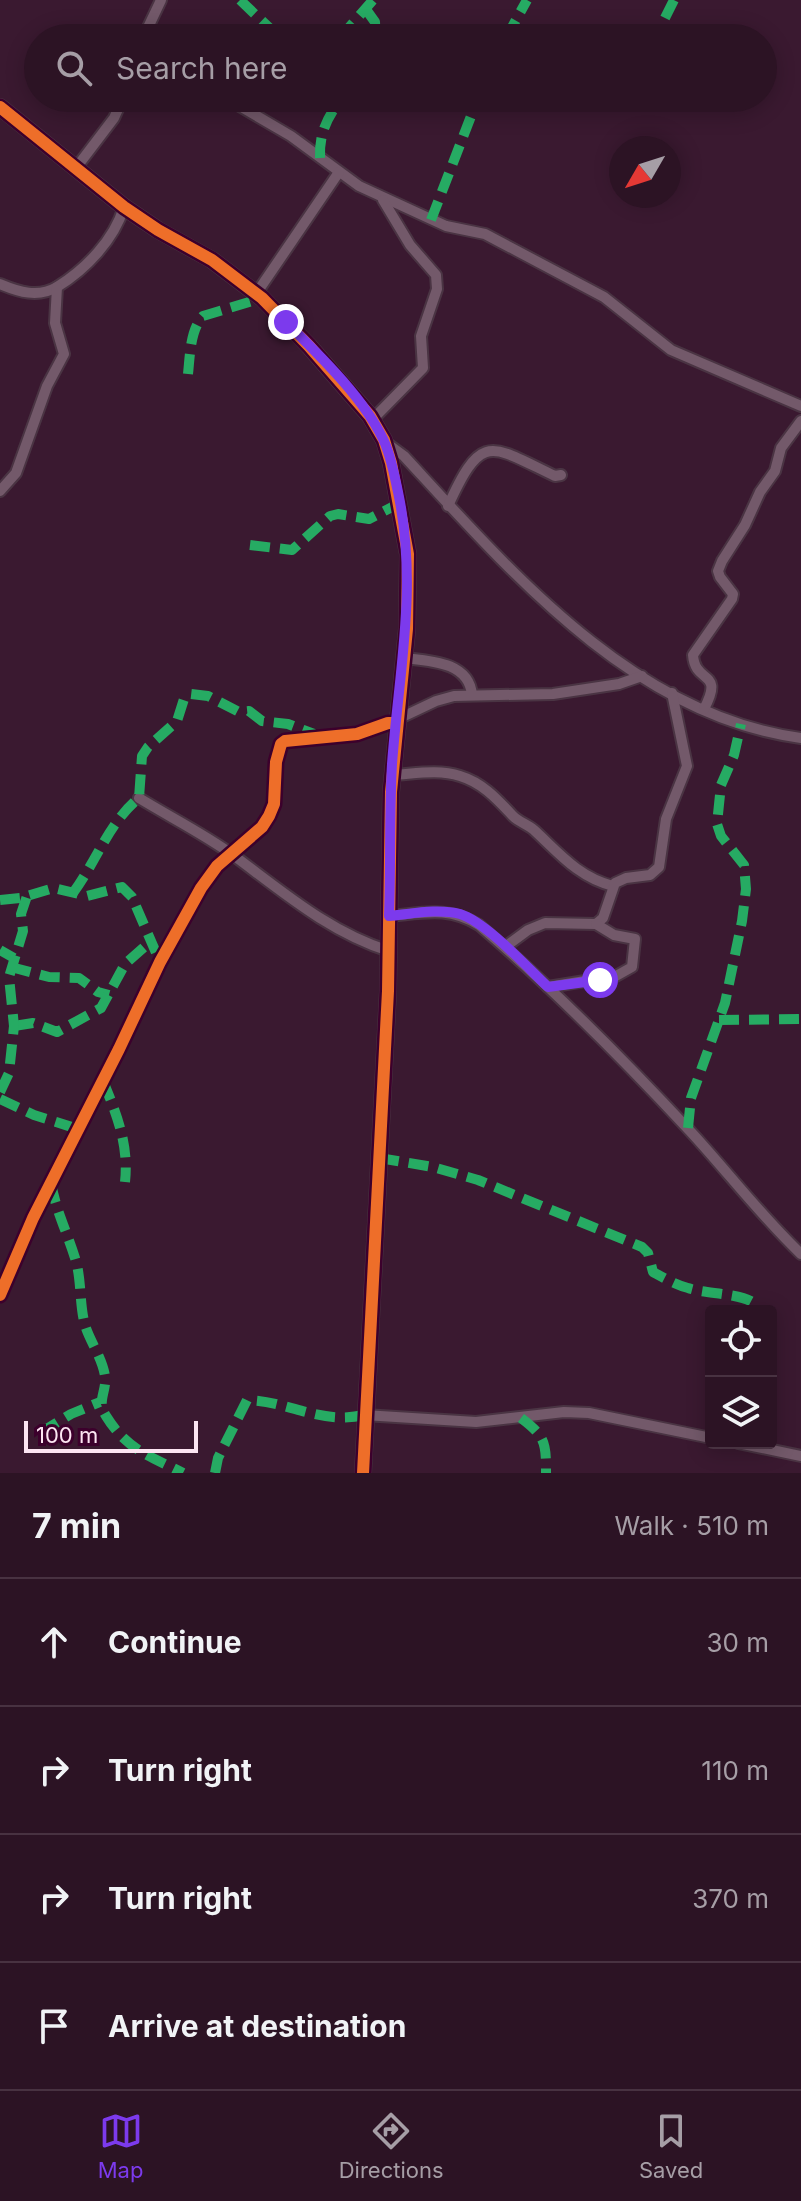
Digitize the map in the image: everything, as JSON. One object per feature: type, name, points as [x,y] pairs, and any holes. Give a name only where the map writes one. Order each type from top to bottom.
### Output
[{"type":"street","points":[[150,24],[161,0]]},
{"type":"street","points":[[0,107],[124,207],[212,260],[256,294],[309,346],[372,420],[385,442],[408,554],[404,658],[392,775],[389,951],[363,1473]]},
{"type":"street","points":[[76,168],[117,112]]},
{"type":"street","points":[[250,112],[382,198],[446,226],[485,234],[604,297],[671,350],[801,406]]},
{"type":"street","points":[[256,294],[339,172]]},
{"type":"street","points":[[372,420],[423,368],[421,336],[437,281],[433,268],[410,245],[382,198]]},
{"type":"street","points":[[0,284],[29,293],[57,287],[100,250],[119,221],[124,207]]},
{"type":"street","points":[[0,491],[16,473],[47,386],[64,354],[55,323],[57,287]]},
{"type":"street","points":[[704,709],[713,685],[693,662],[693,655],[733,594],[718,571],[745,525],[754,501],[775,471],[781,448],[801,421]]},
{"type":"street","points":[[385,442],[404,456],[448,506],[543,602],[642,676],[704,709],[741,724],[801,738]]},
{"type":"street","points":[[448,506],[469,464],[485,452],[509,453],[555,476],[561,475]]},
{"type":"street","points":[[404,658],[431,660],[462,672],[470,682],[472,695]]},
{"type":"street","points":[[0,1295],[33,1218],[160,962],[208,876],[262,827],[269,816],[274,804],[276,762],[283,742],[357,734],[397,721],[436,701],[472,695],[562,693],[619,684],[642,676]]},
{"type":"street","points":[[596,924],[603,918],[613,886],[626,878],[650,875],[659,867],[666,819],[687,766],[687,753],[672,693]]},
{"type":"street","points":[[392,775],[436,772],[468,779],[495,796],[517,820],[531,827],[581,874],[613,886]]},
{"type":"street","points":[[139,798],[231,853],[274,888],[334,927],[364,943],[389,951]]},
{"type":"street","points":[[389,916],[434,912],[463,915],[505,947],[688,1128],[782,1237],[801,1254]]},
{"type":"street","points":[[505,947],[528,930],[545,923],[596,924],[614,935],[635,939],[632,967],[616,976],[548,987]]},
{"type":"street","points":[[364,1415],[476,1422],[564,1412],[589,1413],[705,1437]]},
{"type":"street","points":[[767,1449],[801,1456]]},
{"type":"marked path","points":[[240,0],[265,24]]},
{"type":"marked path","points":[[352,24],[373,0]]},
{"type":"marked path","points":[[514,24],[527,0]]},
{"type":"marked path","points":[[665,18],[674,0]]},
{"type":"marked path","points":[[365,8],[375,24]]},
{"type":"marked path","points":[[320,158],[321,141],[332,112]]},
{"type":"marked path","points":[[431,220],[473,112]]},
{"type":"marked path","points":[[188,374],[193,336],[203,316],[262,298]]},
{"type":"marked path","points":[[250,545],[292,550],[330,516],[338,514],[369,519],[400,503]]},
{"type":"marked path","points":[[73,893],[111,830],[139,798],[142,756],[177,721],[184,699],[191,694],[208,696],[239,712],[249,711],[262,721],[288,724],[314,734]]},
{"type":"marked path","points":[[688,1128],[691,1098],[725,1003],[742,921],[746,889],[744,865],[721,836],[717,824],[721,785],[734,755],[741,724]]},
{"type":"marked path","points":[[0,900],[54,888],[87,896],[122,887],[132,897],[160,962]]},
{"type":"marked path","points":[[0,1092],[9,1073],[14,1026],[9,977],[23,931],[21,914],[27,896]]},
{"type":"marked path","points":[[14,1026],[33,1023],[57,1032],[101,1008],[125,964],[150,942]]},
{"type":"marked path","points":[[0,950],[14,958]]},
{"type":"marked path","points":[[11,967],[49,977],[79,978],[98,992],[109,995]]},
{"type":"marked path","points":[[719,1020],[801,1019]]},
{"type":"marked path","points":[[103,1081],[123,1143],[125,1182]]},
{"type":"marked path","points":[[0,1099],[34,1115],[78,1129]]},
{"type":"marked path","points":[[379,1158],[433,1167],[478,1180],[642,1247],[648,1253],[653,1272],[670,1281],[695,1290],[742,1298],[755,1305]]},
{"type":"marked path","points":[[51,1183],[77,1266],[85,1325],[103,1369],[103,1411],[114,1428],[131,1444],[183,1473]]},
{"type":"marked path","points":[[215,1473],[218,1458],[247,1400],[333,1417],[364,1415]]},
{"type":"marked path","points":[[40,1433],[71,1414],[100,1402]]},
{"type":"marked path","points":[[521,1418],[543,1441],[546,1473]]},
{"type":"cycle path","points":[[0,107],[124,207],[212,260],[262,298],[370,416],[384,440],[391,463],[408,554],[407,629],[391,792],[388,991],[363,1473]]},
{"type":"cycle path","points":[[0,1295],[33,1218],[160,962],[201,888],[217,866],[262,827],[269,816],[274,804],[276,762],[281,744],[285,741],[357,734],[397,723]]},
{"type":"route","points":[[286,322],[370,416],[384,440],[400,503],[408,554],[408,593],[391,792],[389,916],[434,912],[463,915],[505,947],[548,987],[600,980]]}]
